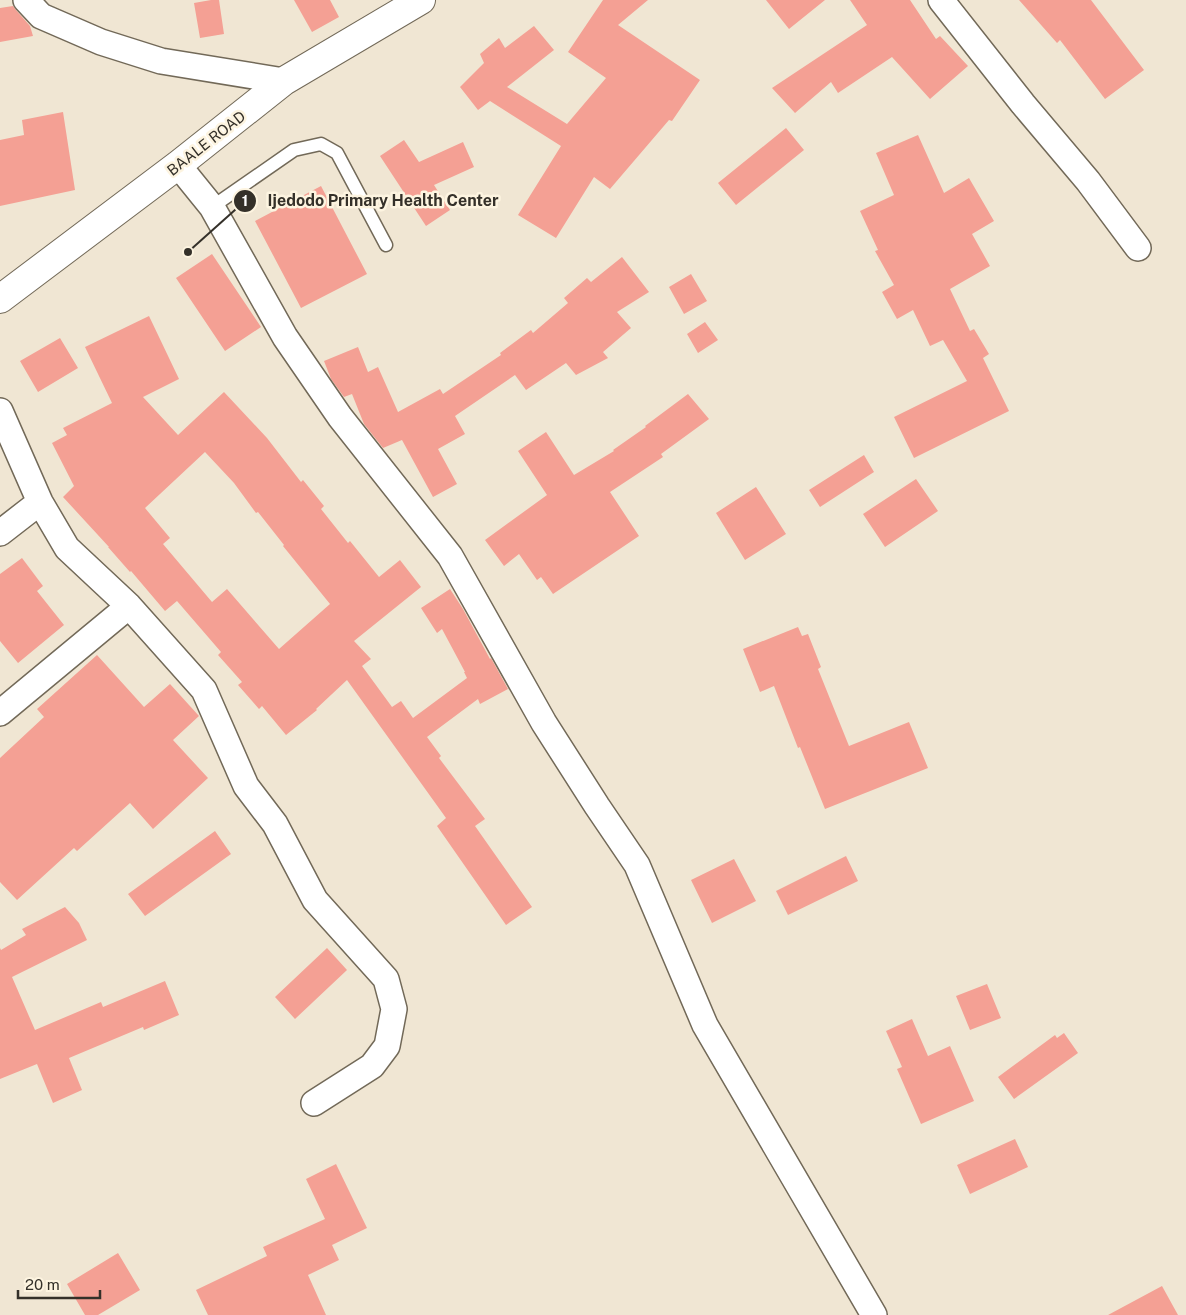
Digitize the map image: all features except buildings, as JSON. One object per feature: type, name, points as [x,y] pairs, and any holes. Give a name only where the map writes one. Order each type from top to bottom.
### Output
[{"type":"street","points":[[26,0],[36,12],[47,18],[101,42],[161,61],[284,81]]},
{"type":"street","name":"BAALE ROAD","points":[[0,299],[178,165],[284,81],[421,0]]},
{"type":"street","points":[[941,0],[1023,104],[1088,181],[1138,248]]},
{"type":"street","points":[[178,165],[212,207],[285,337],[340,417],[450,556],[544,722],[637,865],[704,1025],[874,1315]]},
{"type":"street","points":[[0,410],[40,502],[67,548],[129,606],[204,690],[246,786],[275,824],[315,900],[386,979],[394,1009],[387,1046],[372,1066],[314,1103]]},
{"type":"street","points":[[0,532],[40,502]]},
{"type":"street","points":[[0,713],[129,606]]},
{"type":"lane","points":[[212,207],[294,150],[321,144],[337,153],[386,245]]},
{"type":"place","name":"Ijedodo Primary Health Center","points":[[188,252]]}]
